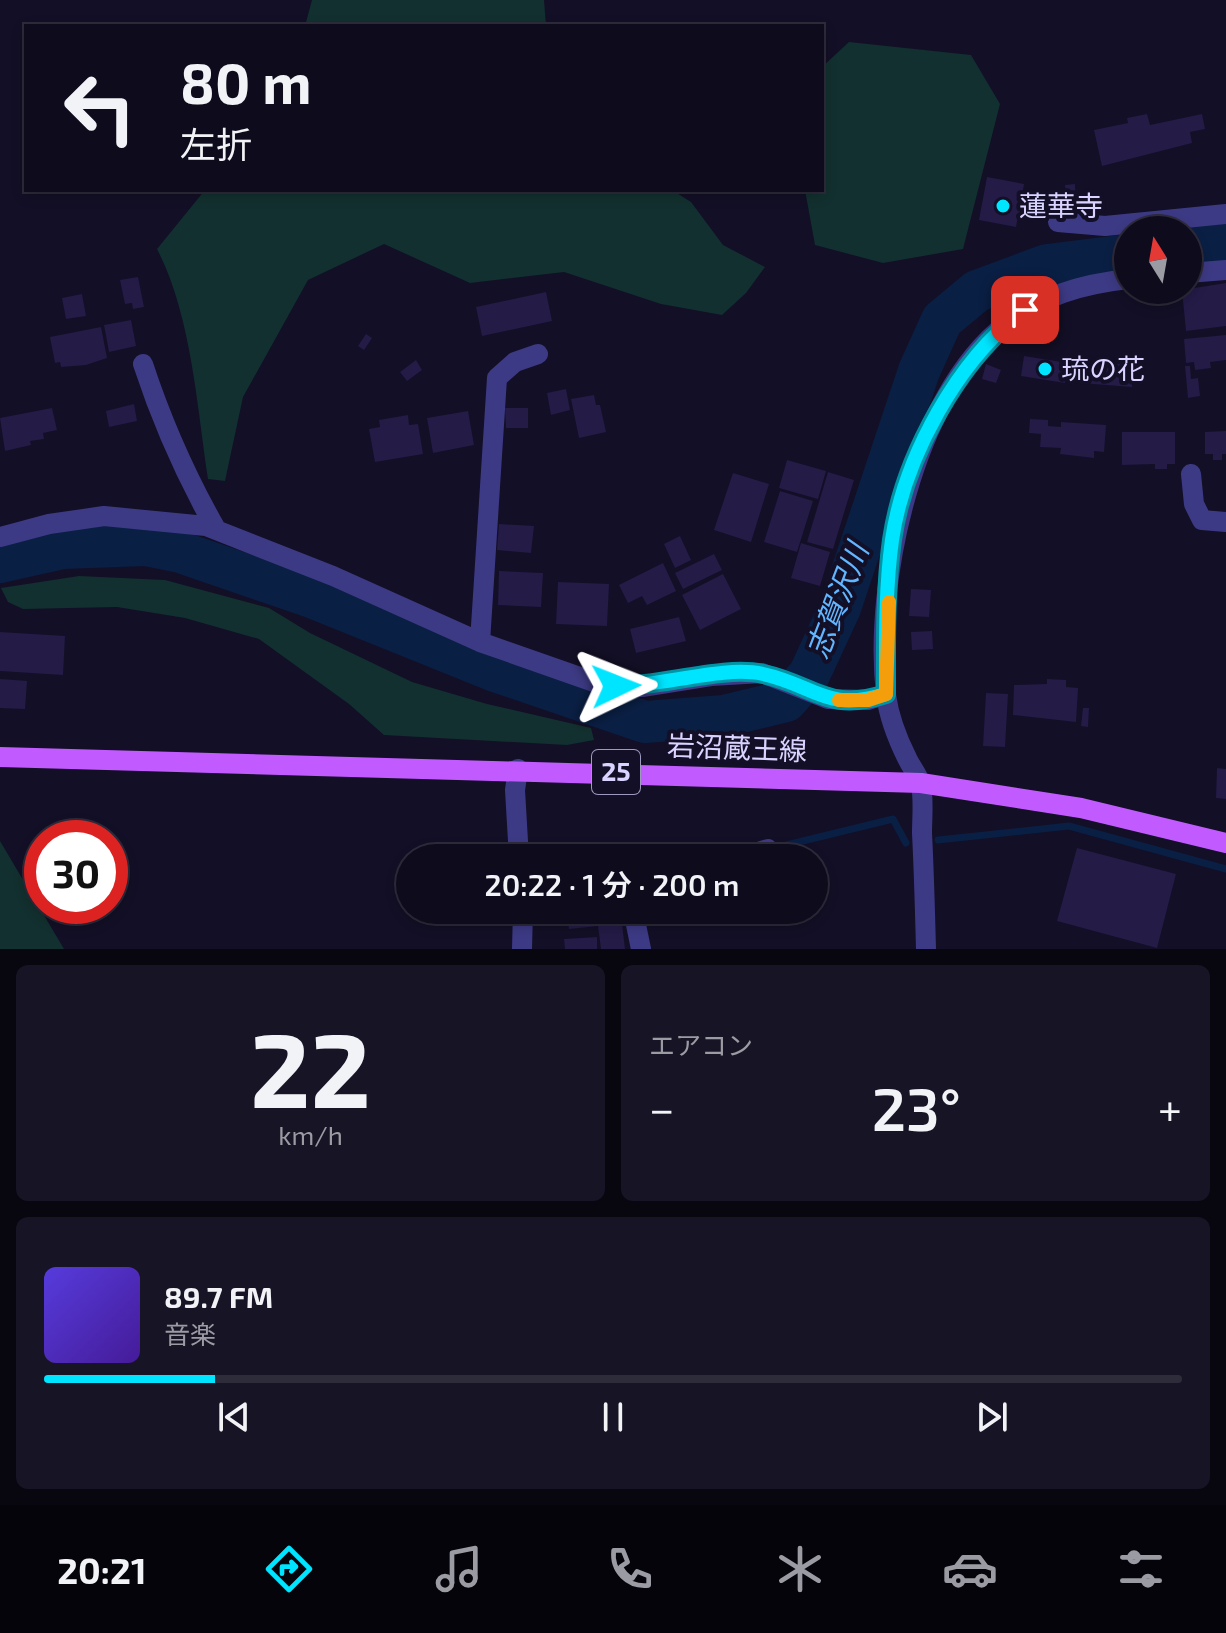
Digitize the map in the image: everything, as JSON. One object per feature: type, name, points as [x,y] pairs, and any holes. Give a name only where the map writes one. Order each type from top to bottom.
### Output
[{"type":"main road","name":"岩沼蔵王線","points":[[0,757],[518,769],[921,783],[1081,808],[1226,843]]},
{"type":"street","points":[[1058,222],[1105,226],[1226,214]]},
{"type":"street","points":[[1202,272],[1226,270]]},
{"type":"street","points":[[926,949],[921,783],[898,740],[886,694],[892,540],[899,513],[918,457],[967,364],[1003,326],[1037,304],[1074,288],[1114,281]]},
{"type":"street","points":[[480,642],[497,378],[515,362],[538,354]]},
{"type":"street","points":[[143,364],[161,420],[189,482],[216,529]]},
{"type":"street","points":[[1191,474],[1194,504],[1202,520],[1226,522]]},
{"type":"street","points":[[0,537],[49,524],[104,516],[166,520],[216,529],[333,576],[480,642],[579,678],[616,686],[642,687],[711,676],[762,673],[810,694],[848,701],[886,694]]},
{"type":"street","points":[[518,769],[515,790],[518,844]]},
{"type":"street","points":[[522,949],[523,924]]},
{"type":"street","points":[[636,924],[641,949]]},
{"type":"green space","points":[[312,0],[544,0],[546,24],[306,24]]},
{"type":"green space","points":[[849,42],[971,55],[1000,104],[963,249],[883,263],[815,245],[805,192],[824,192],[824,65]]},
{"type":"green space","points":[[203,192],[675,192],[691,202],[723,245],[765,267],[746,293],[722,315],[661,304],[564,272],[470,283],[384,244],[308,280],[243,397],[225,481],[208,479],[185,331],[169,275],[157,249]]},
{"type":"green space","points":[[79,576],[165,580],[269,608],[310,633],[412,682],[487,704],[591,728],[594,740],[567,745],[384,735],[349,704],[259,639],[185,618],[117,607],[23,609],[8,602],[1,588]]},
{"type":"green space","points":[[0,841],[24,882],[24,924],[49,924],[64,949],[0,949]]},
{"type":"building","points":[[1147,114],[1150,125],[1202,114],[1205,129],[1190,132],[1192,143],[1102,166],[1094,130],[1128,123],[1127,118]]},
{"type":"building","points":[[987,177],[1024,184],[1022,196],[1030,197],[1026,218],[1018,216],[1016,227],[979,220]]},
{"type":"building","points":[[1075,184],[1076,208],[1067,209],[1065,185]]},
{"type":"building","points":[[138,277],[144,307],[133,309],[132,303],[125,304],[120,280]]},
{"type":"building","points":[[1226,283],[1226,326],[1186,331],[1183,304],[1202,304],[1202,287]]},
{"type":"building","points":[[546,292],[552,321],[482,336],[476,307]]},
{"type":"building","points":[[82,294],[86,316],[66,319],[62,298]]},
{"type":"building","points":[[131,320],[136,346],[109,352],[104,325]]},
{"type":"building","points":[[101,327],[107,358],[86,365],[61,367],[60,362],[55,363],[50,337]]},
{"type":"building","points":[[366,334],[372,338],[364,350],[358,346]]},
{"type":"building","points":[[1226,335],[1226,360],[1210,362],[1211,368],[1195,370],[1194,362],[1186,363],[1184,339]]},
{"type":"building","name":"琉の花","points":[[1024,356],[1068,363],[1065,383],[1021,376]]},
{"type":"building","points":[[416,360],[422,370],[407,381],[400,372]]},
{"type":"building","points":[[1083,360],[1134,364],[1132,387],[1081,383]]},
{"type":"building","points":[[986,364],[1001,370],[996,383],[982,379]]},
{"type":"building","points":[[1185,366],[1190,366],[1191,379],[1198,378],[1200,396],[1188,398]]},
{"type":"building","points":[[566,389],[570,410],[551,415],[547,393]]},
{"type":"building","points":[[594,395],[596,405],[600,405],[606,432],[579,438],[571,399]]},
{"type":"building","points":[[134,404],[137,421],[109,427],[106,411]]},
{"type":"building","points":[[52,408],[57,430],[43,433],[44,439],[30,441],[31,445],[5,451],[0,418]]},
{"type":"building","points":[[505,408],[528,408],[528,428],[506,428]]},
{"type":"building","points":[[468,411],[474,445],[433,453],[427,418]]},
{"type":"building","points":[[408,415],[409,425],[418,424],[423,454],[375,462],[369,429],[380,427],[379,420]]},
{"type":"building","points":[[1030,419],[1048,420],[1048,426],[1061,427],[1061,422],[1106,425],[1104,452],[1094,451],[1094,458],[1060,454],[1061,448],[1040,447],[1041,434],[1029,433]]},
{"type":"building","points":[[1226,431],[1226,454],[1222,454],[1222,460],[1213,460],[1213,454],[1205,454],[1205,432]]},
{"type":"building","points":[[1122,432],[1175,432],[1175,464],[1167,464],[1167,469],[1155,469],[1155,464],[1122,465]]},
{"type":"building","points":[[787,460],[826,471],[818,499],[779,488]]},
{"type":"building","points":[[828,472],[854,480],[833,549],[807,542]]},
{"type":"building","points":[[733,473],[769,484],[751,542],[714,530]]},
{"type":"building","points":[[780,491],[813,501],[797,552],[764,542]]},
{"type":"building","points":[[499,524],[534,526],[531,553],[497,550]]},
{"type":"building","points":[[680,536],[691,560],[675,568],[664,544]]},
{"type":"building","points":[[801,543],[830,552],[820,586],[791,578]]},
{"type":"building","points":[[714,554],[722,570],[683,589],[675,573]]},
{"type":"building","points":[[663,563],[676,591],[647,605],[642,596],[628,603],[619,585]]},
{"type":"building","points":[[499,571],[543,573],[541,607],[498,605]]},
{"type":"building","points":[[723,574],[741,609],[700,630],[682,595]]},
{"type":"building","points":[[558,582],[609,584],[607,626],[556,624]]},
{"type":"building","points":[[911,589],[931,590],[929,617],[909,616]]},
{"type":"building","points":[[679,617],[686,641],[636,653],[630,629]]},
{"type":"building","points":[[932,631],[933,649],[912,650],[911,632]]},
{"type":"building","points":[[0,632],[65,636],[63,675],[0,671]]},
{"type":"building","points":[[0,679],[27,681],[25,709],[0,708]]},
{"type":"building","points":[[1047,679],[1066,680],[1066,687],[1078,688],[1076,722],[1013,715],[1014,685],[1047,684]]},
{"type":"building","points":[[986,693],[1008,694],[1005,747],[983,746]]},
{"type":"building","points":[[1083,708],[1089,708],[1088,727],[1081,726]]},
{"type":"building","points":[[1217,768],[1226,769],[1226,799],[1216,798]]},
{"type":"building","points":[[1077,848],[1176,874],[1157,948],[1057,921]]},
{"type":"building","points":[[568,924],[622,924],[625,949],[601,949],[598,926],[569,929]]},
{"type":"building","points":[[597,937],[597,949],[565,949],[564,939]]},
{"type":"waterway","name":"志賀沢川","points":[[1202,245],[1226,242]]},
{"type":"waterway","name":"志賀沢川","points":[[0,562],[63,548],[146,545],[180,552],[314,598],[495,671],[645,722],[724,716],[786,701],[809,675],[840,608],[919,371],[942,320],[977,291],[1047,265],[1114,257]]},
{"type":"waterway","points":[[790,844],[893,819],[906,843]]},
{"type":"waterway","points":[[938,840],[1069,826],[1226,869]]},
{"type":"slow traffic","points":[[839,700],[868,700],[886,694],[889,602]]},
{"type":"place","name":"蓮華寺","points":[[1003,206]]},
{"type":"place","name":"琉の花","points":[[1045,369]]},
{"type":"route","points":[[616,686],[642,687],[711,676],[762,673],[828,699],[868,700],[886,694],[886,632],[892,540],[918,457],[967,364],[1003,326],[1025,310]]}]
